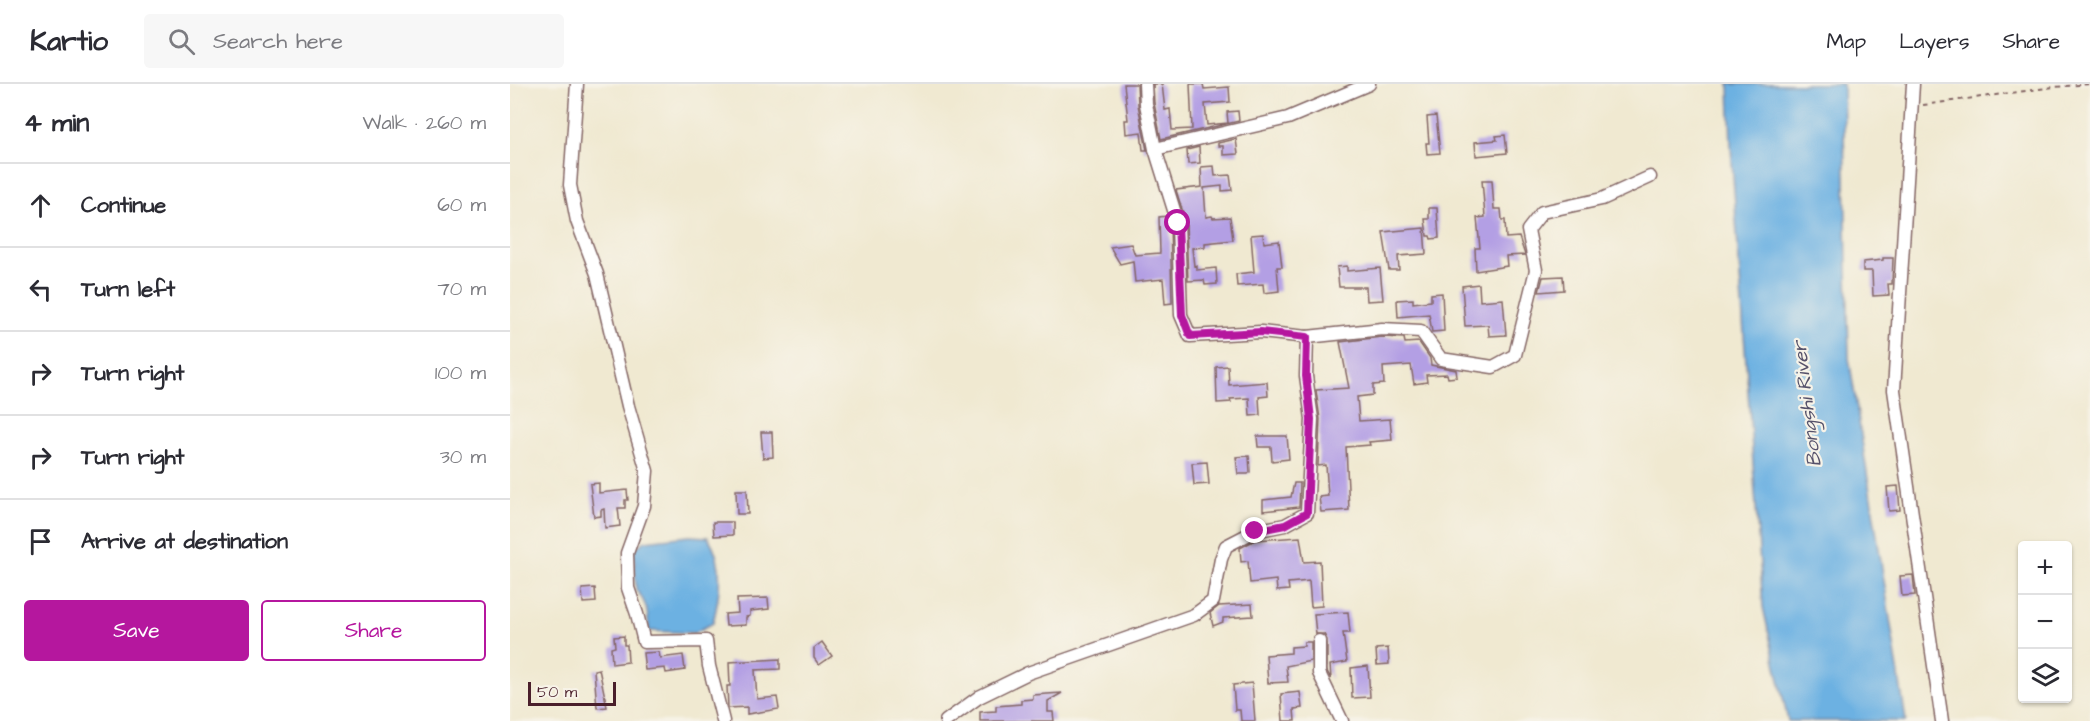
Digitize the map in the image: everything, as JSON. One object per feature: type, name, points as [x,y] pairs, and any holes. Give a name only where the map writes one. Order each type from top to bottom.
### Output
[{"type":"street","points":[[577,84],[570,184],[577,221],[597,274],[628,406],[647,471],[644,506],[627,553],[628,588],[644,642],[706,641],[709,666],[723,721]]},
{"type":"street","points":[[1145,84],[1146,104],[1155,148],[1178,223],[1182,315],[1190,336],[1261,332],[1307,337],[1382,329],[1420,331],[1441,359],[1493,367],[1515,355],[1536,270],[1528,230],[1542,212],[1602,199],[1650,177]]},
{"type":"street","points":[[1155,148],[1288,118],[1369,84]]},
{"type":"street","points":[[1913,84],[1894,390],[1942,721]]},
{"type":"street","points":[[946,721],[979,697],[1028,673],[1194,615],[1213,601],[1221,559],[1226,546],[1255,531],[1285,525],[1307,513],[1311,419],[1306,376],[1307,337]]},
{"type":"street","points":[[1319,641],[1319,673],[1342,721]]},
{"type":"path","points":[[1912,107],[2090,84]]},
{"type":"water","name":"Bongshi River","points":[[1729,84],[1843,84],[1849,358],[1906,721],[1788,721],[1763,607],[1731,147]]},
{"type":"water","points":[[689,536],[708,537],[717,557],[720,579],[713,623],[694,633],[649,631],[643,599],[636,590],[634,549],[645,541]]},
{"type":"building","points":[[1124,84],[1137,84],[1138,105],[1147,150],[1143,150],[1141,132],[1126,134],[1125,120],[1128,120]]},
{"type":"building","points":[[1153,84],[1162,84],[1165,110],[1170,109],[1172,130],[1192,129],[1190,84],[1203,84],[1204,89],[1229,87],[1230,102],[1205,104],[1207,125],[1228,123],[1227,112],[1238,111],[1239,121],[1161,139]]},
{"type":"building","points":[[1436,116],[1440,153],[1427,154],[1426,143],[1429,143],[1427,117]]},
{"type":"building","points":[[1505,135],[1507,153],[1476,156],[1475,142],[1497,140],[1496,136]]},
{"type":"building","points":[[1236,139],[1238,154],[1223,155],[1223,146],[1218,146],[1218,143]]},
{"type":"building","points":[[1199,147],[1200,163],[1188,164],[1187,150]]},
{"type":"building","points":[[1214,166],[1215,176],[1230,175],[1232,190],[1222,191],[1222,186],[1204,188],[1206,217],[1230,217],[1233,240],[1205,243],[1205,247],[1192,248],[1194,266],[1197,265],[1197,270],[1216,268],[1217,284],[1205,285],[1204,280],[1188,281],[1186,222],[1176,190],[1202,187],[1201,167]]},
{"type":"building","points":[[1482,180],[1492,180],[1494,209],[1501,209],[1502,220],[1505,220],[1506,238],[1519,237],[1525,255],[1506,256],[1507,266],[1476,271],[1475,248],[1480,248],[1477,218],[1485,217]]},
{"type":"building","points":[[1429,208],[1437,208],[1439,238],[1431,239],[1427,236],[1425,219],[1429,219]]},
{"type":"building","points":[[1167,216],[1170,224],[1172,303],[1165,304],[1163,279],[1135,282],[1133,261],[1120,264],[1110,247],[1131,244],[1135,255],[1160,253],[1159,217]]},
{"type":"building","points":[[1424,228],[1426,254],[1398,256],[1399,270],[1389,270],[1383,232]]},
{"type":"building","points":[[1263,234],[1264,243],[1279,241],[1282,267],[1277,267],[1279,291],[1264,293],[1263,284],[1237,286],[1236,274],[1254,272],[1251,235]]},
{"type":"building","points":[[1883,258],[1893,258],[1892,284],[1888,284],[1889,295],[1873,296],[1872,271],[1863,271],[1863,262],[1883,260]]},
{"type":"building","points":[[1347,266],[1347,271],[1380,268],[1383,300],[1367,301],[1366,287],[1339,287],[1337,267]]},
{"type":"building","points":[[1563,276],[1564,290],[1539,292],[1543,277]]},
{"type":"building","points":[[1479,284],[1480,301],[1503,299],[1506,335],[1489,336],[1488,325],[1465,326],[1462,286]]},
{"type":"building","points":[[1442,293],[1444,331],[1432,332],[1429,314],[1398,317],[1397,300],[1413,299],[1413,303],[1431,301],[1431,294]]},
{"type":"building","points":[[1382,337],[1404,338],[1405,343],[1419,342],[1430,358],[1431,365],[1456,370],[1457,377],[1448,378],[1447,374],[1426,375],[1427,382],[1414,384],[1411,365],[1383,367],[1384,384],[1373,385],[1373,395],[1357,397],[1359,421],[1390,419],[1392,440],[1346,447],[1349,510],[1321,512],[1319,497],[1328,496],[1326,465],[1318,466],[1320,419],[1316,390],[1349,388],[1340,342]]},
{"type":"building","points":[[1228,366],[1229,385],[1267,382],[1268,396],[1259,397],[1260,415],[1250,416],[1249,398],[1230,399],[1231,402],[1217,403],[1216,367]]},
{"type":"building","points":[[761,432],[772,432],[773,457],[763,458]]},
{"type":"building","points":[[1257,436],[1287,436],[1289,459],[1272,461],[1271,447],[1258,447]]},
{"type":"building","points":[[1249,456],[1250,472],[1238,474],[1236,457]]},
{"type":"building","points":[[1207,462],[1209,484],[1194,485],[1192,463]]},
{"type":"building","points":[[599,483],[599,493],[627,490],[628,500],[625,500],[625,508],[618,508],[620,526],[605,528],[604,509],[601,510],[601,516],[594,517],[590,484]]},
{"type":"building","points":[[1294,483],[1300,483],[1299,507],[1263,511],[1263,500],[1291,497]]},
{"type":"building","points":[[1898,486],[1900,510],[1889,511],[1887,487]]},
{"type":"building","points":[[736,490],[747,490],[748,514],[737,514]]},
{"type":"building","points":[[713,522],[733,522],[733,535],[714,536]]},
{"type":"building","points":[[1300,537],[1304,562],[1320,561],[1322,606],[1311,607],[1309,581],[1288,583],[1289,590],[1277,591],[1276,580],[1250,583],[1248,561],[1241,562],[1240,548],[1255,540]]},
{"type":"building","points":[[1913,575],[1915,595],[1902,596],[1900,576]]},
{"type":"building","points":[[595,588],[596,602],[583,603],[582,589]]},
{"type":"building","points":[[768,598],[769,609],[750,611],[750,616],[746,617],[746,625],[726,626],[725,614],[738,613],[737,599]]},
{"type":"building","points":[[1252,604],[1253,616],[1223,618],[1223,622],[1213,626],[1210,613],[1219,606]]},
{"type":"building","points":[[1348,612],[1350,633],[1343,633],[1347,662],[1330,665],[1331,679],[1327,671],[1327,640],[1324,634],[1316,634],[1314,614]]},
{"type":"building","points":[[624,636],[628,662],[612,664],[611,648],[615,647],[614,637]]},
{"type":"building","points":[[822,642],[832,656],[819,665],[814,658],[814,648]]},
{"type":"building","points":[[1304,642],[1311,642],[1311,661],[1286,666],[1288,682],[1268,683],[1266,655],[1291,653],[1291,647],[1304,646]]},
{"type":"building","points":[[1388,648],[1389,664],[1377,665],[1376,649]]},
{"type":"building","points":[[659,652],[660,658],[683,655],[685,670],[666,673],[665,668],[645,670],[643,653]]},
{"type":"building","points":[[780,659],[780,669],[755,670],[757,699],[777,697],[779,709],[747,714],[747,707],[728,708],[729,662]]},
{"type":"building","points":[[1368,666],[1370,697],[1352,698],[1351,668]]},
{"type":"building","points":[[599,669],[607,707],[597,708],[594,670]]},
{"type":"building","points":[[1252,683],[1255,721],[1241,721],[1240,710],[1235,710],[1233,685]]},
{"type":"building","points":[[1300,692],[1302,708],[1294,709],[1295,721],[1283,721],[1281,694]]},
{"type":"building","points":[[1062,693],[1048,701],[1048,712],[1053,712],[1054,721],[980,721],[980,712],[996,711],[996,706],[1021,704],[1021,700],[1033,699],[1033,695]]},
{"type":"route","points":[[1178,223],[1182,315],[1190,336],[1261,332],[1307,337],[1306,376],[1311,419],[1307,513],[1285,525],[1255,531]]}]
